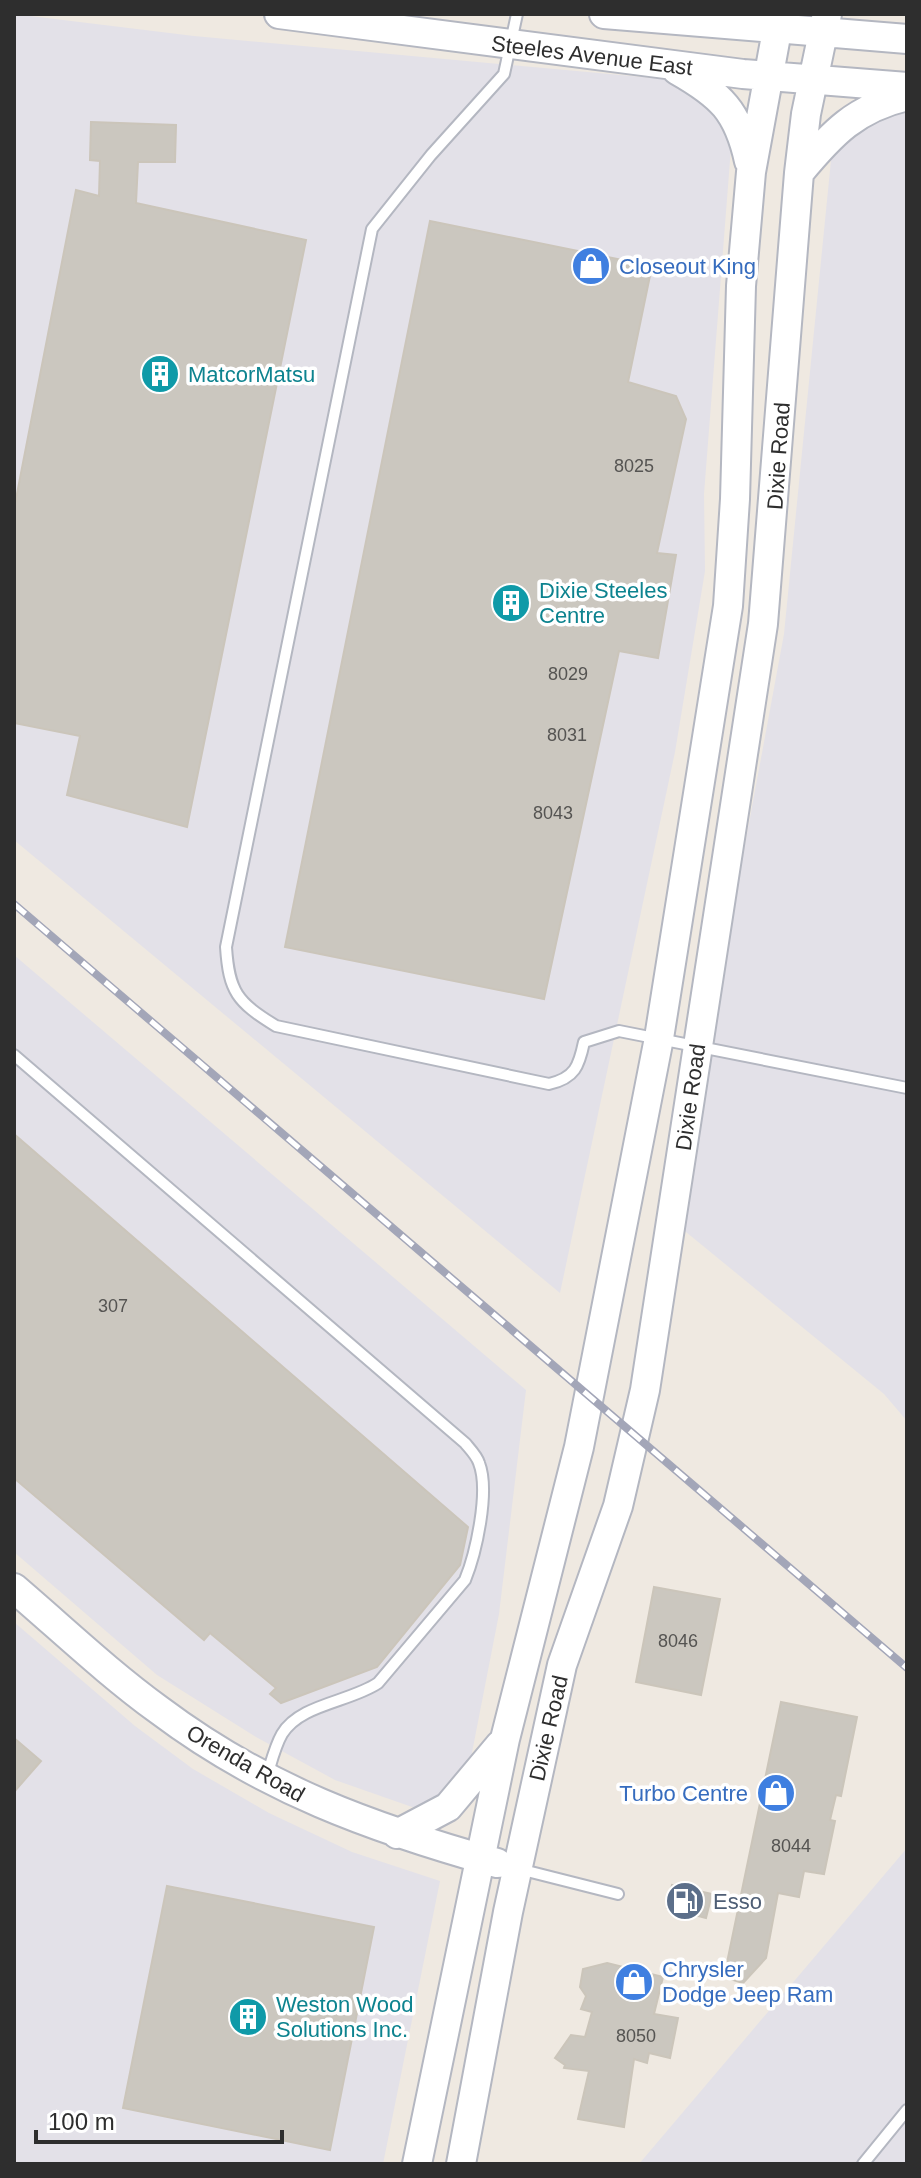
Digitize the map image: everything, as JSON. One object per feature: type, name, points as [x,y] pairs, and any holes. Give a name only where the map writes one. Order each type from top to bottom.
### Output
[{"type":"main road","name":"Steeles Avenue East","points":[[279,14],[666,64],[907,87]]},
{"type":"main road","name":"Steeles Avenue East","points":[[604,14],[825,23],[907,39]]},
{"type":"main road","points":[[883,14],[907,28]]},
{"type":"main road","name":"Dixie Road","points":[[417,2164],[505,1739],[579,1447],[659,1038],[728,606],[735,499],[741,286],[751,172],[779,21]]},
{"type":"main road","name":"Dixie Road","points":[[461,2164],[517,1868],[562,1665],[632,1456],[763,624],[799,173],[825,23]]},
{"type":"main road","points":[[666,64],[710,89],[727,107],[741,126],[751,172]]},
{"type":"main road","points":[[799,173],[831,136],[854,117],[875,104],[907,96]]},
{"type":"main road","name":"Orenda Road","points":[[14,1588],[160,1712],[266,1778],[352,1819],[517,1868]]},
{"type":"main road","points":[[397,1834],[448,1807],[505,1739]]},
{"type":"lane","points":[[517,14],[504,74],[449,134],[372,229],[226,947],[228,981],[251,1010],[276,1026],[549,1084],[565,1080],[579,1067],[584,1042],[619,1031],[907,1088]]},
{"type":"lane","points":[[14,1055],[465,1443],[479,1461],[484,1485],[472,1562],[465,1580],[378,1683],[362,1694],[302,1715],[290,1723],[281,1735],[266,1778]]},
{"type":"lane","points":[[517,1868],[618,1894]]},
{"type":"lane","points":[[863,2164],[907,2110]]},
{"type":"shaded area","points":[[14,14],[194,36],[686,81],[732,135],[704,494],[705,571],[675,752],[560,1293],[14,840]]},
{"type":"shaded area","points":[[907,109],[907,1421],[884,1394],[675,1223],[784,634],[834,130]]},
{"type":"shaded area","points":[[14,955],[526,1390],[499,1614],[460,1814],[452,1821],[335,1780],[256,1737],[157,1675],[14,1552]]},
{"type":"shaded area","points":[[14,1622],[135,1726],[193,1769],[269,1813],[352,1852],[440,1881],[383,2164],[14,2164]]},
{"type":"shaded area","points":[[907,1848],[907,2164],[639,2164]]},
{"type":"building","name":"MatcorMatsu","points":[[91,122],[176,125],[175,162],[138,162],[136,203],[306,240],[187,827],[67,795],[80,736],[14,723],[14,509],[76,190],[99,196],[100,161],[90,160]]},
{"type":"building","name":"Dixie Steeles Centre","points":[[430,221],[652,266],[628,382],[676,396],[686,419],[657,553],[676,555],[658,658],[619,651],[544,999],[285,947]]},
{"type":"building","points":[[14,1134],[468,1527],[460,1565],[377,1667],[281,1703],[270,1694],[276,1688],[210,1633],[204,1640],[14,1478]]},
{"type":"building","points":[[654,1587],[720,1599],[701,1695],[636,1682]]},
{"type":"building","points":[[781,1702],[857,1717],[841,1796],[836,1795],[830,1820],[835,1821],[824,1874],[804,1871],[799,1897],[778,1893],[766,1958],[743,1983],[724,1977]]},
{"type":"building","points":[[14,1738],[41,1761],[14,1792]]},
{"type":"building","points":[[672,1885],[712,1894],[706,1918],[667,1908]]},
{"type":"building","name":"Weston Wood Solutions Inc.","points":[[167,1886],[374,1927],[330,2150],[123,2108]]},
{"type":"building","points":[[607,1963],[663,1977],[654,2014],[678,2018],[670,2058],[649,2053],[647,2063],[634,2059],[624,2127],[578,2119],[589,2071],[564,2068],[565,2065],[555,2058],[571,2035],[585,2037],[592,2012],[581,2009],[586,1996],[580,1987],[583,1969]]},
{"type":"railway","points":[[14,904],[907,1668]]},
{"type":"place","name":"Closeout King","points":[[591,266]]},
{"type":"place","name":"MatcorMatsu","points":[[160,374]]},
{"type":"place","name":"Dixie Steeles Centre","points":[[511,603]]},
{"type":"place","name":"Turbo Centre","points":[[776,1793]]},
{"type":"place","name":"Esso","points":[[685,1901]]},
{"type":"place","name":"Chrysler Dodge Jeep Ram","points":[[634,1982]]},
{"type":"place","name":"Weston Wood Solutions Inc.","points":[[248,2017]]}]
